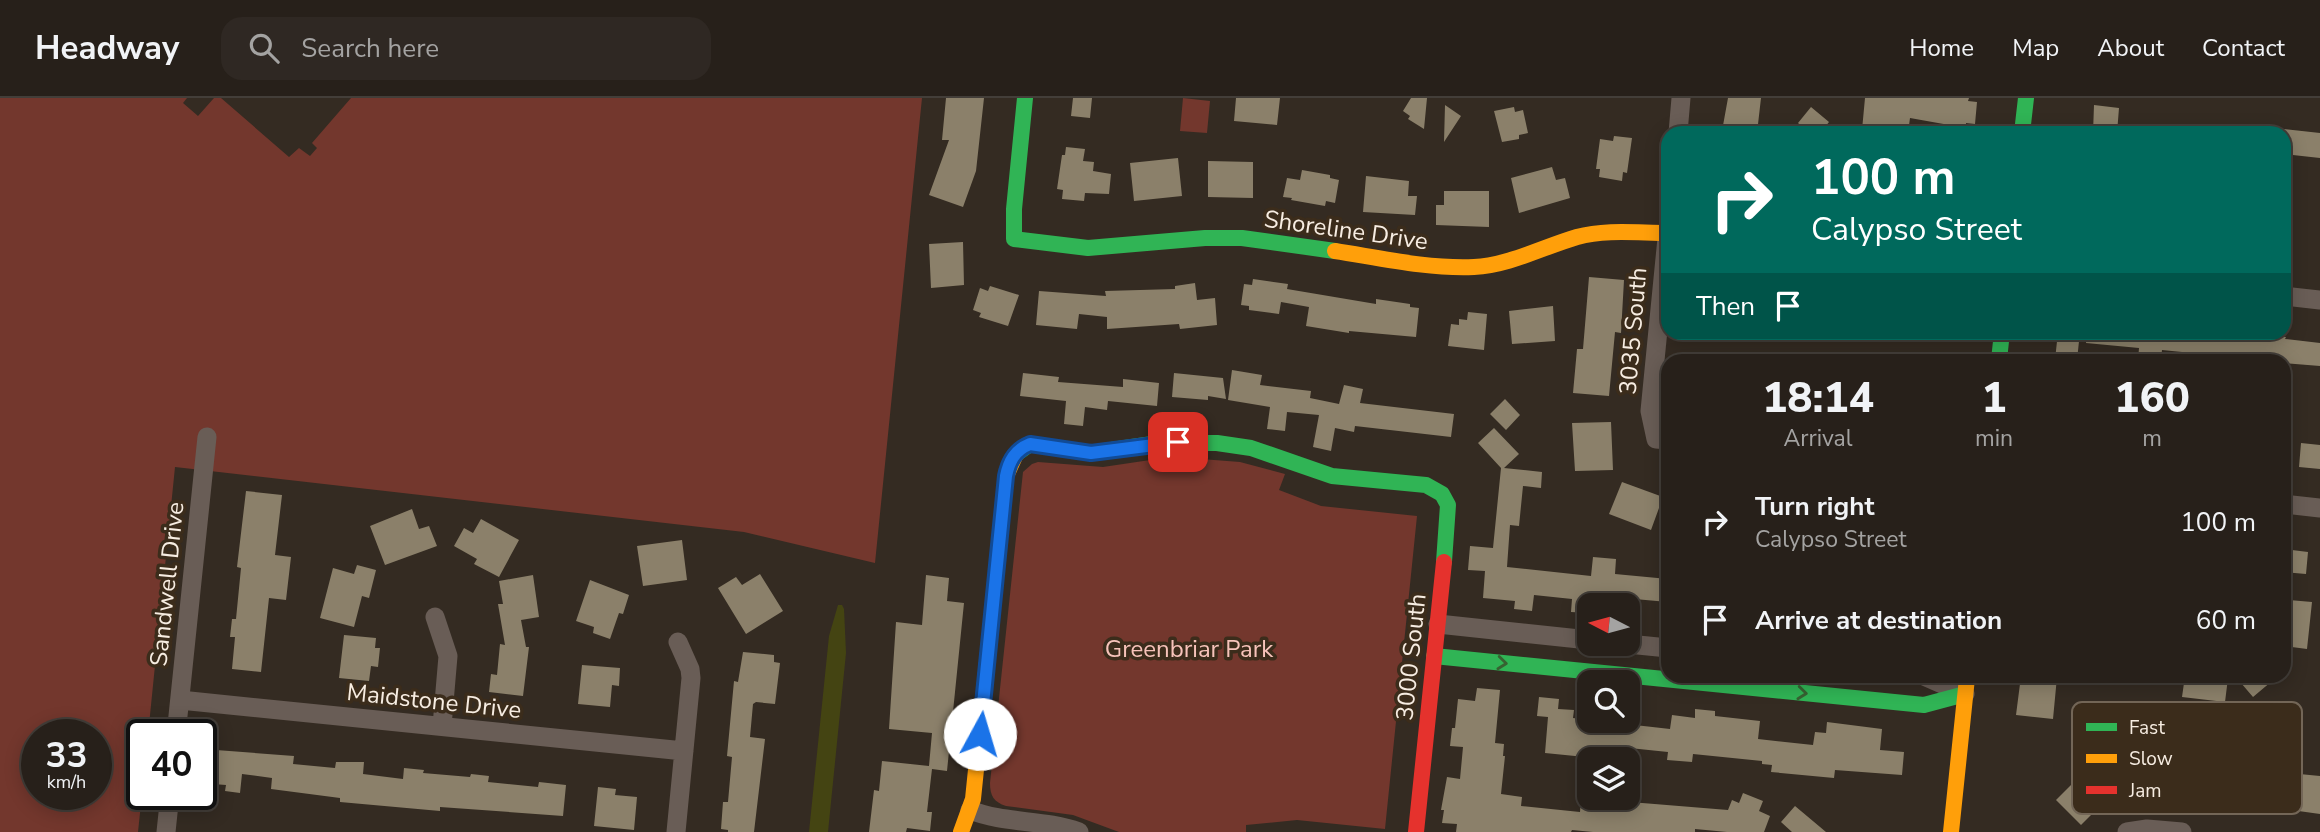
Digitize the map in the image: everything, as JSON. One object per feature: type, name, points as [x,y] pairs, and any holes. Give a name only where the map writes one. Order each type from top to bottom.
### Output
[{"type":"street","name":"Shoreline Drive","points":[[1025,98],[1014,209],[1014,239],[1088,248],[1205,238],[1242,238],[1463,268],[1497,264],[1578,237],[1605,232],[1661,231]]},
{"type":"street","points":[[1679,126],[1681,98]]},
{"type":"street","points":[[2023,126],[2026,98]]},
{"type":"street","points":[[2291,297],[2320,300]]},
{"type":"street","name":"3035 South","points":[[1661,301],[1650,411],[1661,437]]},
{"type":"street","name":"Sandwell Drive","points":[[178,719],[206,437]]},
{"type":"street","name":"3000 South","points":[[970,810],[1006,476],[1011,459],[1022,447],[1030,444],[1091,453],[1178,442],[1235,445],[1270,453],[1332,475],[1426,485],[1438,489],[1448,501],[1450,510],[1416,832]]},
{"type":"street","points":[[2291,505],[2320,508]]},
{"type":"street","points":[[435,617],[448,656],[442,726]]},
{"type":"street","points":[[1438,624],[1577,639]]},
{"type":"street","points":[[676,832],[691,678],[690,669],[678,642]]},
{"type":"street","points":[[1640,645],[1661,647]]},
{"type":"street","points":[[1434,656],[1661,679]]},
{"type":"street","points":[[1704,683],[1924,705],[1966,685]]},
{"type":"street","points":[[1951,832],[1966,685]]},
{"type":"street","name":"Maidstone Drive","points":[[180,700],[684,751]]},
{"type":"street","points":[[166,832],[168,810]]},
{"type":"street","points":[[961,832],[970,810],[997,820],[1062,827],[1079,832]]},
{"type":"street","points":[[2127,832],[2147,828],[2182,832]]},
{"type":"green space","points":[[0,98],[187,98],[183,103],[198,116],[214,98],[221,98],[289,157],[299,148],[310,156],[317,148],[312,143],[351,98],[922,98],[875,563],[744,532],[175,467],[150,719],[126,719],[126,810],[140,810],[138,832],[0,832]]},
{"type":"green space","points":[[1183,98],[1210,101],[1207,133],[1180,131]]},
{"type":"green space","name":"Greenbriar Park","points":[[1188,458],[1240,462],[1285,474],[1279,490],[1321,506],[1417,516],[1385,829],[1297,820],[1246,825],[1246,832],[1119,832],[1073,815],[1006,806],[998,803],[992,795],[990,783],[1023,472],[1038,462],[1103,467],[1157,459]]},
{"type":"shaded area","points":[[838,605],[842,605],[844,609],[846,653],[828,832],[809,832],[829,636]]},
{"type":"building","points":[[946,98],[984,98],[976,171],[963,207],[929,195],[949,140],[942,140]]},
{"type":"building","points":[[1073,98],[1092,98],[1090,118],[1071,116]]},
{"type":"building","points":[[1236,98],[1280,98],[1277,125],[1234,121]]},
{"type":"building","points":[[1411,98],[1427,98],[1424,129],[1408,119],[1410,116],[1403,111]]},
{"type":"building","points":[[1728,98],[1761,98],[1758,126],[1723,126]]},
{"type":"building","points":[[1865,98],[1969,98],[1968,101],[1977,102],[1975,124],[1966,123],[1966,126],[1910,118],[1909,126],[1862,126]]},
{"type":"building","points":[[1445,105],[1461,116],[1444,142]]},
{"type":"building","points":[[2094,105],[2119,108],[2118,126],[2093,126]]},
{"type":"building","points":[[1514,107],[1515,112],[1523,110],[1528,133],[1519,135],[1519,139],[1502,142],[1494,111]]},
{"type":"building","points":[[1811,107],[1829,122],[1826,126],[1801,126],[1798,123]]},
{"type":"building","points":[[2291,130],[2320,133],[2320,158],[2291,155]]},
{"type":"building","points":[[1614,136],[1632,138],[1627,173],[1623,172],[1622,181],[1599,177],[1600,169],[1596,169],[1600,139],[1613,141]]},
{"type":"building","points":[[1066,147],[1085,149],[1083,161],[1094,162],[1093,171],[1111,174],[1109,194],[1085,193],[1084,201],[1062,199],[1063,190],[1057,189],[1062,155],[1065,155]]},
{"type":"building","points":[[1178,158],[1182,196],[1134,201],[1130,163]]},
{"type":"building","points":[[1208,161],[1253,162],[1253,198],[1208,197]]},
{"type":"building","points":[[1552,167],[1556,180],[1565,178],[1570,198],[1519,213],[1511,178]]},
{"type":"building","points":[[1302,170],[1330,175],[1330,178],[1339,180],[1335,203],[1326,201],[1325,206],[1283,197],[1287,178],[1300,180]]},
{"type":"building","points":[[1366,176],[1409,181],[1408,196],[1417,196],[1415,215],[1363,212]]},
{"type":"building","points":[[1444,191],[1489,191],[1489,227],[1436,225],[1436,205],[1444,205]]},
{"type":"building","points":[[963,242],[964,285],[931,288],[929,244]]},
{"type":"building","points":[[1589,277],[1624,280],[1621,333],[1615,332],[1609,396],[1573,393],[1577,349],[1583,349]]},
{"type":"building","points":[[1253,279],[1288,284],[1287,289],[1376,304],[1376,299],[1410,304],[1410,307],[1419,308],[1416,337],[1349,333],[1306,326],[1309,307],[1281,302],[1279,314],[1249,310],[1249,306],[1241,305],[1244,284],[1252,285]]},
{"type":"building","points":[[1195,283],[1197,300],[1215,298],[1217,325],[1180,329],[1179,324],[1107,329],[1107,317],[1079,314],[1077,329],[1036,325],[1039,291],[1106,296],[1105,291],[1175,289],[1175,286]]},
{"type":"building","points":[[990,286],[1019,295],[1008,326],[979,317],[981,313],[973,310],[980,288],[988,291]]},
{"type":"building","points":[[1553,306],[1555,341],[1512,344],[1509,311]]},
{"type":"building","points":[[1468,312],[1487,314],[1484,350],[1448,346],[1451,324],[1459,325],[1459,319],[1467,320]]},
{"type":"building","points":[[2057,340],[2079,340],[2078,354],[2056,354]]},
{"type":"building","points":[[2086,340],[2291,340],[2320,343],[2320,366],[2291,364],[2291,354],[2202,354],[2162,350],[2162,354],[2138,354],[2139,348],[2086,343]]},
{"type":"building","points":[[1232,370],[1262,375],[1260,385],[1311,391],[1310,398],[1339,404],[1344,385],[1363,389],[1360,403],[1454,414],[1451,437],[1355,426],[1354,432],[1335,428],[1331,451],[1313,447],[1319,415],[1287,412],[1285,431],[1267,429],[1270,407],[1228,400]]},
{"type":"building","points":[[1023,373],[1059,377],[1058,382],[1123,387],[1123,379],[1159,383],[1157,406],[1108,401],[1107,410],[1085,407],[1083,426],[1064,424],[1066,401],[1020,396]]},
{"type":"building","points":[[1174,373],[1223,378],[1226,399],[1208,396],[1208,400],[1172,397]]},
{"type":"building","points":[[1505,399],[1520,415],[1506,430],[1490,414]]},
{"type":"building","points":[[1611,422],[1613,470],[1575,471],[1572,423]]},
{"type":"building","points":[[1494,428],[1519,454],[1504,468],[1542,472],[1541,488],[1523,486],[1519,526],[1510,525],[1507,567],[1591,576],[1593,557],[1616,559],[1615,574],[1661,578],[1661,601],[1640,600],[1640,593],[1577,593],[1577,612],[1571,612],[1572,599],[1534,595],[1532,611],[1514,609],[1515,601],[1483,598],[1485,571],[1468,570],[1470,546],[1493,548],[1501,468],[1478,443]]},
{"type":"building","points":[[2301,443],[2320,445],[2320,469],[2299,467]]},
{"type":"building","points":[[1622,482],[1661,496],[1651,530],[1609,514]]},
{"type":"building","points":[[246,491],[282,495],[275,555],[291,557],[286,600],[269,598],[261,672],[232,669],[235,637],[230,637],[232,619],[236,619],[241,568],[237,567]]},
{"type":"building","points":[[412,509],[419,529],[429,526],[437,546],[385,565],[370,526]]},
{"type":"building","points":[[481,519],[519,540],[499,577],[474,564],[477,559],[454,546],[464,528],[473,533]]},
{"type":"building","points":[[682,540],[687,580],[643,586],[637,546]]},
{"type":"building","points":[[2291,550],[2308,552],[2306,574],[2291,573]]},
{"type":"building","points":[[357,565],[376,570],[369,598],[362,596],[354,627],[320,618],[333,568],[354,574]]},
{"type":"building","points":[[760,574],[783,611],[746,634],[718,588],[736,577],[742,585]]},
{"type":"building","points":[[533,575],[539,617],[521,620],[526,647],[529,647],[523,696],[489,692],[491,674],[497,675],[500,644],[505,645],[498,604],[503,604],[499,581]]},
{"type":"building","points":[[926,575],[949,578],[947,601],[964,603],[947,771],[932,769],[927,812],[932,812],[930,831],[907,828],[906,832],[869,832],[874,790],[879,791],[882,761],[929,766],[932,733],[889,729],[896,622],[922,625]]},
{"type":"building","points":[[590,580],[629,595],[610,639],[593,633],[594,627],[576,621]]},
{"type":"building","points":[[2291,600],[2312,602],[2307,649],[2291,647]]},
{"type":"building","points":[[344,635],[376,638],[375,648],[380,648],[378,667],[371,666],[369,681],[339,678]]},
{"type":"building","points":[[743,652],[774,655],[774,662],[780,663],[775,704],[753,704],[750,737],[765,739],[754,832],[728,832],[721,829],[723,802],[728,802],[732,757],[727,756],[734,681],[738,682]]},
{"type":"building","points":[[582,665],[620,668],[619,686],[612,685],[610,707],[578,704]]},
{"type":"building","points":[[2020,683],[2056,683],[2053,719],[2016,715]]},
{"type":"building","points":[[2184,683],[2227,683],[2225,702],[2182,697]]},
{"type":"building","points":[[2241,683],[2270,683],[2253,697]]},
{"type":"building","points":[[1477,688],[1500,690],[1495,743],[1504,744],[1501,794],[1522,797],[1521,806],[1580,812],[1640,810],[1640,803],[1728,810],[1732,800],[1739,803],[1743,793],[1763,801],[1759,811],[1770,816],[1764,832],[1695,829],[1695,832],[1456,832],[1457,824],[1442,823],[1444,810],[1441,810],[1447,777],[1460,779],[1463,747],[1450,746],[1452,728],[1455,728],[1458,699],[1475,701]]},
{"type":"building","points":[[1539,697],[1559,699],[1558,709],[1574,710],[1577,733],[1640,733],[1640,726],[1670,729],[1672,715],[1695,718],[1695,709],[1715,711],[1715,716],[1760,721],[1758,739],[1813,745],[1815,732],[1826,733],[1827,722],[1882,729],[1880,750],[1904,752],[1902,775],[1835,770],[1834,778],[1771,772],[1772,765],[1762,764],[1762,761],[1693,754],[1692,762],[1667,760],[1668,752],[1640,747],[1577,747],[1577,756],[1545,753],[1548,717],[1537,716]]},
{"type":"building","points":[[217,750],[294,756],[293,764],[335,768],[336,762],[364,762],[363,774],[403,779],[404,768],[424,770],[423,773],[489,776],[488,782],[538,787],[539,782],[566,785],[563,816],[440,807],[440,811],[340,802],[340,798],[271,789],[272,778],[242,774],[240,793],[225,791],[226,785],[217,784]]},
{"type":"building","points":[[2302,774],[2320,776],[2320,814],[2302,811]]},
{"type":"building","points":[[2072,784],[2072,814],[2092,814],[2081,825],[2056,800]]},
{"type":"building","points":[[598,787],[616,789],[615,795],[637,797],[634,830],[594,826]]},
{"type":"building","points":[[1795,806],[1826,832],[1792,832],[1781,822]]},
{"type":"traffic: fast","points":[[1025,98],[1014,209],[1014,239],[1088,248],[1205,238],[1242,238],[1335,251]]},
{"type":"traffic: fast","points":[[2023,126],[2026,98]]},
{"type":"traffic: fast","points":[[2000,354],[2001,340]]},
{"type":"traffic: fast","points":[[1016,454],[1030,444],[1091,453],[1159,443],[1217,443],[1251,448],[1332,476],[1426,485],[1442,494],[1448,505],[1444,562]]},
{"type":"traffic: fast","points":[[1434,656],[1661,679]]},
{"type":"traffic: fast","points":[[1704,683],[1924,705],[1965,694]]},
{"type":"traffic: slow","points":[[1335,251],[1422,265],[1474,267],[1513,259],[1577,237],[1611,232],[1661,233]]},
{"type":"traffic: slow","points":[[961,832],[973,799],[1006,476],[1016,454]]},
{"type":"traffic: slow","points":[[1951,832],[1966,683]]},
{"type":"traffic: jam","points":[[1416,832],[1444,562]]},
{"type":"route","points":[[980,734],[1006,476],[1011,459],[1022,447],[1030,444],[1091,453],[1178,442]]}]
